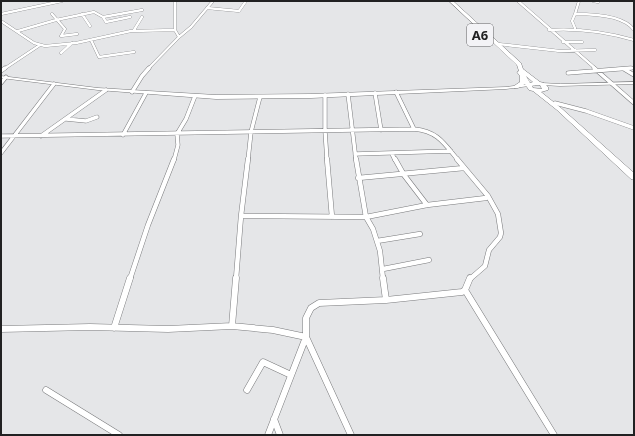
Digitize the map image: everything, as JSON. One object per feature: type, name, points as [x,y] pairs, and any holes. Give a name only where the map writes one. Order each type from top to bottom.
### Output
[{"type":"highway","name":"A6","points":[[446,1],[523,76],[536,92],[559,109],[634,178]]},
{"type":"highway","name":"A6","points":[[451,1],[519,64],[521,70],[543,87],[559,109]]},
{"type":"highway","points":[[516,87],[523,83],[523,76]]},
{"type":"highway","points":[[522,90],[536,92],[542,91],[543,87],[534,83],[529,85]]},
{"type":"highway","name":"A6","points":[[597,144],[611,152],[634,171]]},
{"type":"main road","points":[[3,77],[106,90],[195,96],[260,97],[506,88],[529,85]]},
{"type":"main road","points":[[543,87],[579,84],[634,83]]},
{"type":"main road","points":[[506,88],[522,90]]},
{"type":"street","points":[[1,14],[62,1]]},
{"type":"street","points":[[175,1],[175,30],[179,37]]},
{"type":"street","points":[[132,92],[142,76],[179,37],[191,27],[213,1]]},
{"type":"street","points":[[207,8],[239,12],[246,1]]},
{"type":"street","points":[[518,1],[549,30],[634,103]]},
{"type":"street","points":[[575,28],[572,24],[572,19],[579,1]]},
{"type":"street","points":[[593,1],[598,2]]},
{"type":"street","points":[[103,17],[142,10]]},
{"type":"street","points":[[18,31],[56,20],[94,12],[103,17],[106,22],[130,17]]},
{"type":"street","points":[[52,14],[65,29],[61,36],[77,34]]},
{"type":"street","points":[[82,14],[90,26]]},
{"type":"street","points":[[575,14],[598,14],[634,25]]},
{"type":"street","points":[[134,30],[142,17]]},
{"type":"street","points":[[1,21],[40,45]]},
{"type":"street","points":[[630,24],[634,30]]},
{"type":"street","points":[[549,30],[575,28],[634,40]]},
{"type":"street","points":[[1,71],[40,45],[91,40],[134,30],[175,30]]},
{"type":"street","points":[[91,40],[99,57],[134,52]]},
{"type":"street","points":[[563,42],[582,42]]},
{"type":"street","points":[[61,53],[72,43]]},
{"type":"street","points":[[498,44],[574,51],[594,50]]},
{"type":"street","points":[[568,73],[634,68]]},
{"type":"street","points":[[624,69],[634,76]]},
{"type":"street","points":[[1,83],[3,77]]},
{"type":"street","points":[[1,153],[54,84]]},
{"type":"street","points":[[41,136],[106,90]]},
{"type":"street","points":[[396,92],[414,128]]},
{"type":"street","points":[[123,135],[146,93]]},
{"type":"street","points":[[375,93],[381,130]]},
{"type":"street","points":[[348,94],[358,178],[366,217],[377,242],[383,269],[386,300]]},
{"type":"street","points":[[325,95],[325,130],[332,217]]},
{"type":"street","points":[[114,328],[148,224],[172,168],[178,145],[177,134],[186,118],[195,96]]},
{"type":"street","points":[[232,326],[241,216],[251,132],[260,97]]},
{"type":"street","points":[[555,103],[586,111],[634,128]]},
{"type":"street","points":[[66,119],[81,121],[92,120],[97,117]]},
{"type":"street","points":[[1,136],[177,134],[414,128],[423,129],[433,134],[451,151],[488,196],[498,214],[501,233],[500,237],[489,250],[485,266],[471,278],[465,290],[462,292],[386,300],[319,303],[311,308],[306,318],[306,336],[268,435]]},
{"type":"street","points":[[355,154],[451,151]]},
{"type":"street","points":[[392,154],[404,174],[427,205]]},
{"type":"street","points":[[358,178],[464,168]]},
{"type":"street","points":[[241,216],[366,217],[427,205],[486,198],[488,196]]},
{"type":"street","points":[[377,242],[420,234]]},
{"type":"street","points":[[383,269],[429,260]]},
{"type":"street","points":[[465,290],[554,435]]},
{"type":"street","points":[[1,329],[168,329],[232,326],[273,330],[306,336]]},
{"type":"street","points":[[306,336],[351,435]]},
{"type":"street","points":[[247,390],[263,362],[291,375]]},
{"type":"street","points":[[46,390],[119,435]]},
{"type":"street","points":[[274,419],[280,435]]}]
